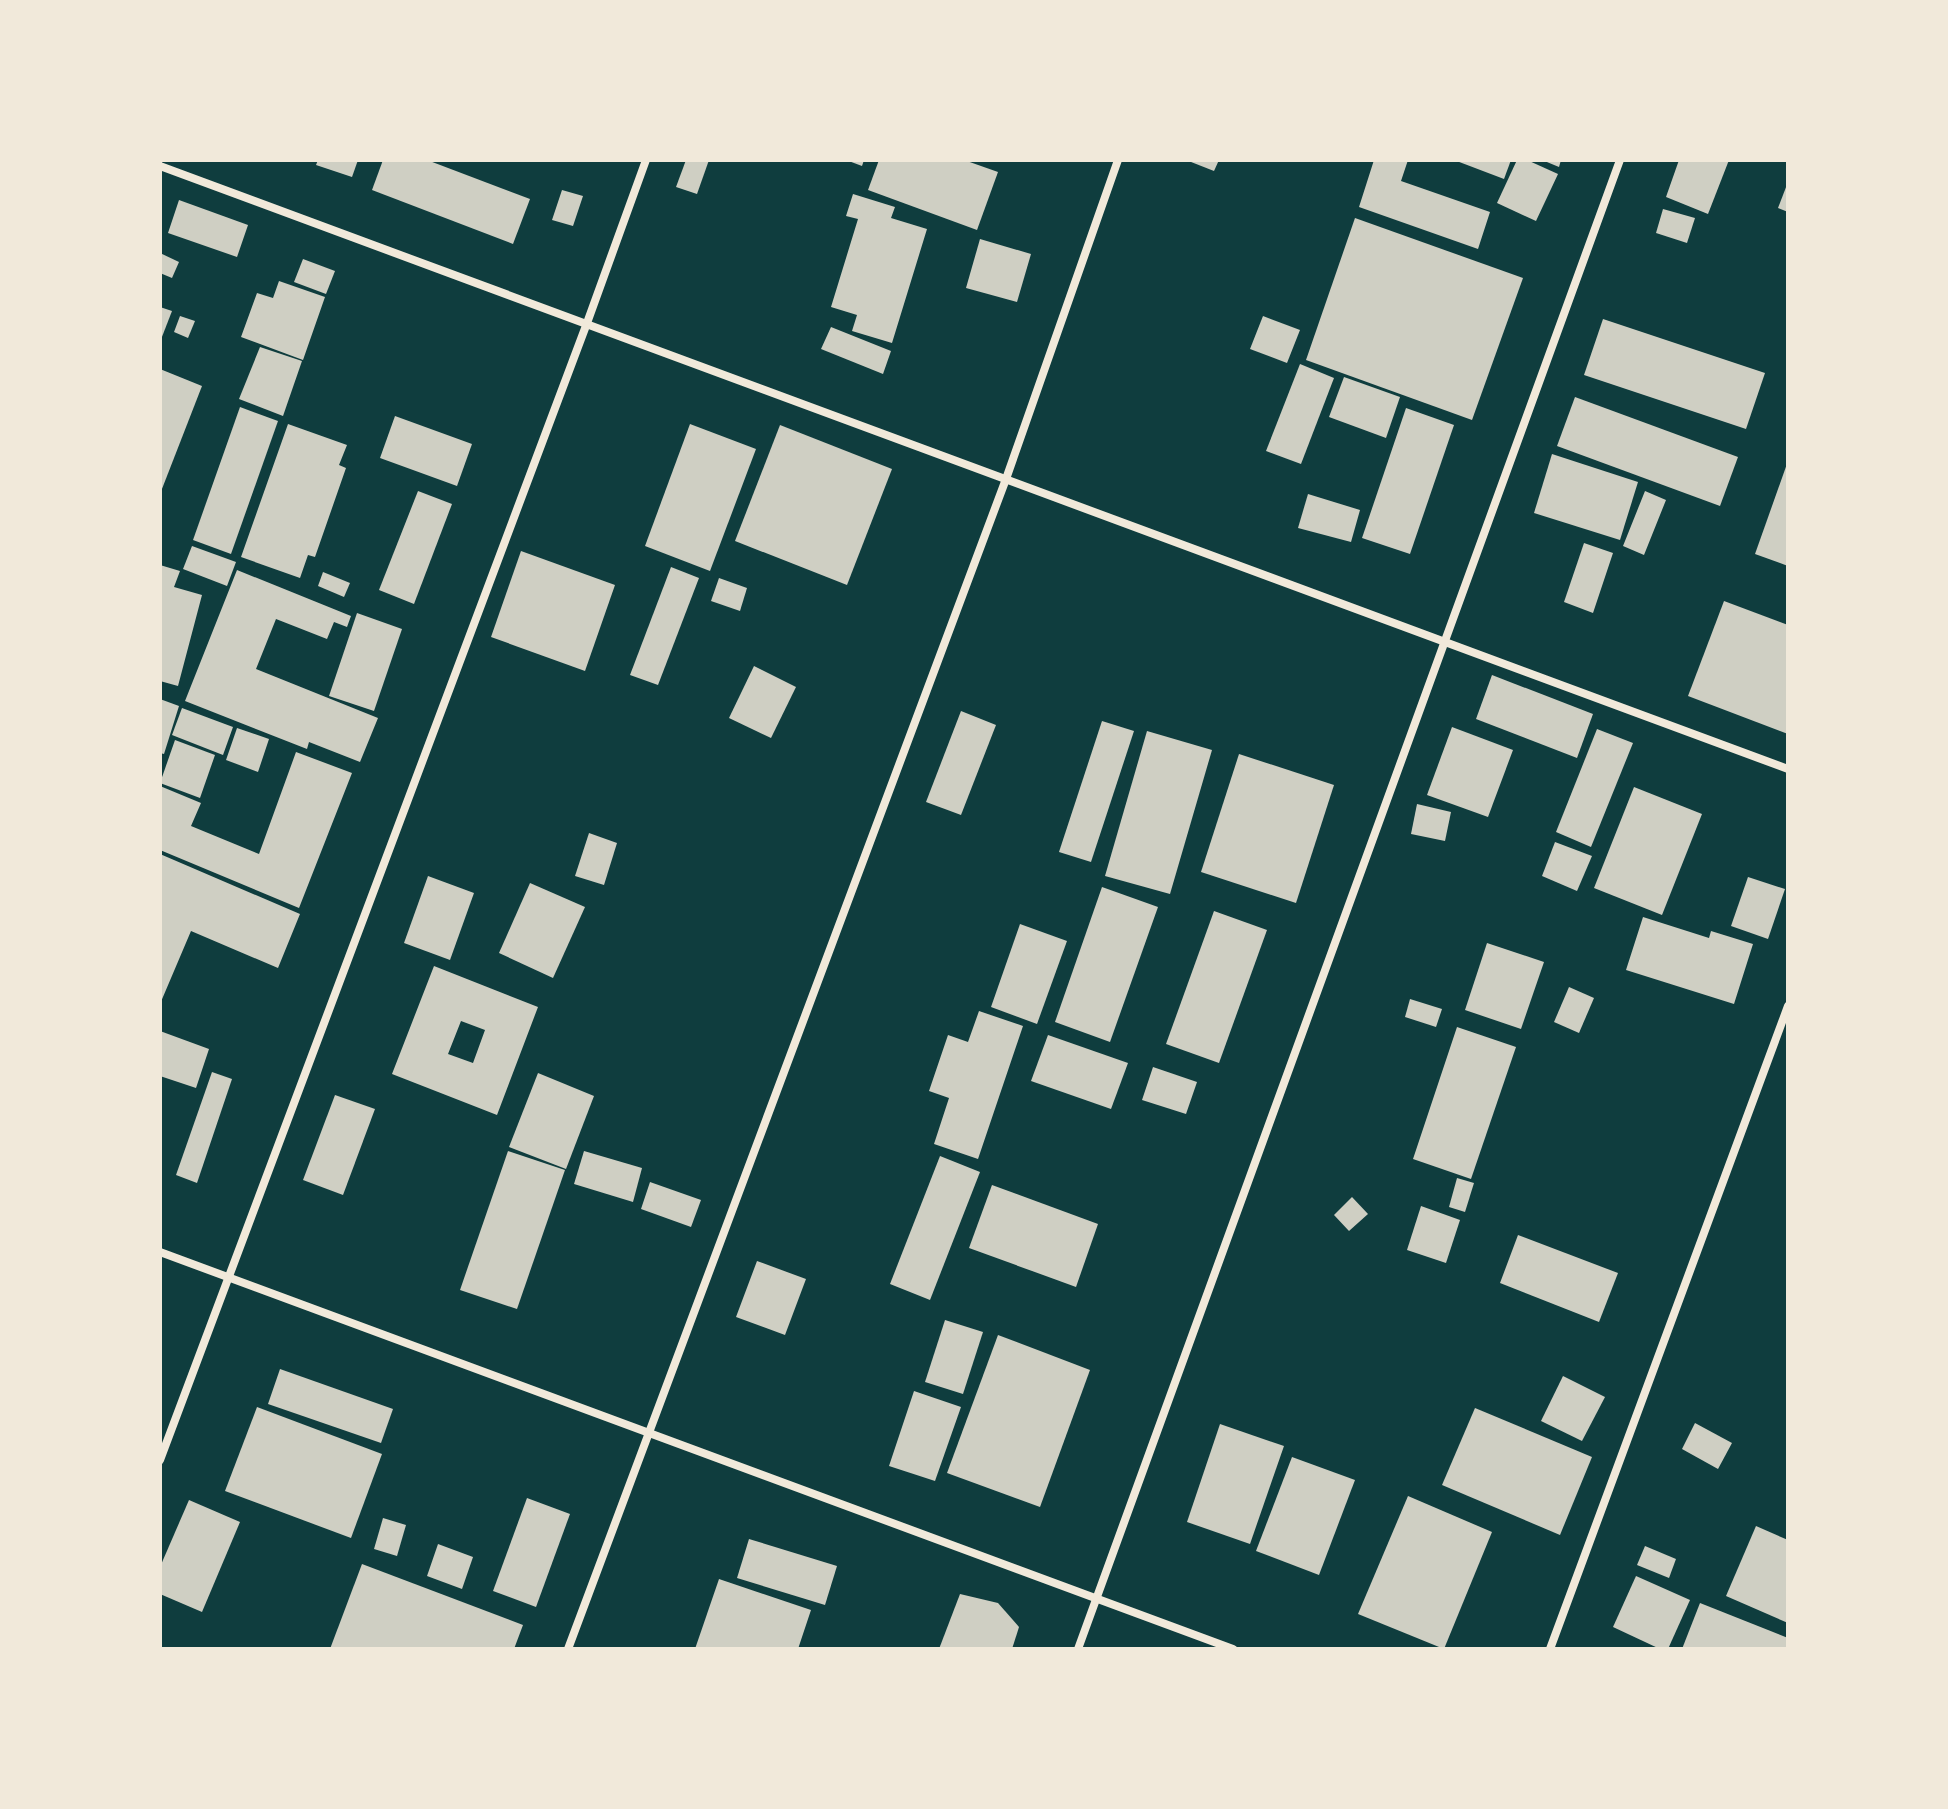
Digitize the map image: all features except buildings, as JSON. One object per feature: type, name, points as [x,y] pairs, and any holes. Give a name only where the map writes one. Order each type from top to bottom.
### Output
[{"type":"street","points":[[160,1460],[646,160]]},
{"type":"street","points":[[568,1649],[1006,479],[1118,160]]},
{"type":"street","points":[[1078,1649],[1620,160]]},
{"type":"street","points":[[160,166],[1788,769]]},
{"type":"street","points":[[1550,1649],[1788,1006]]},
{"type":"street","points":[[160,1252],[1233,1649]]}]
